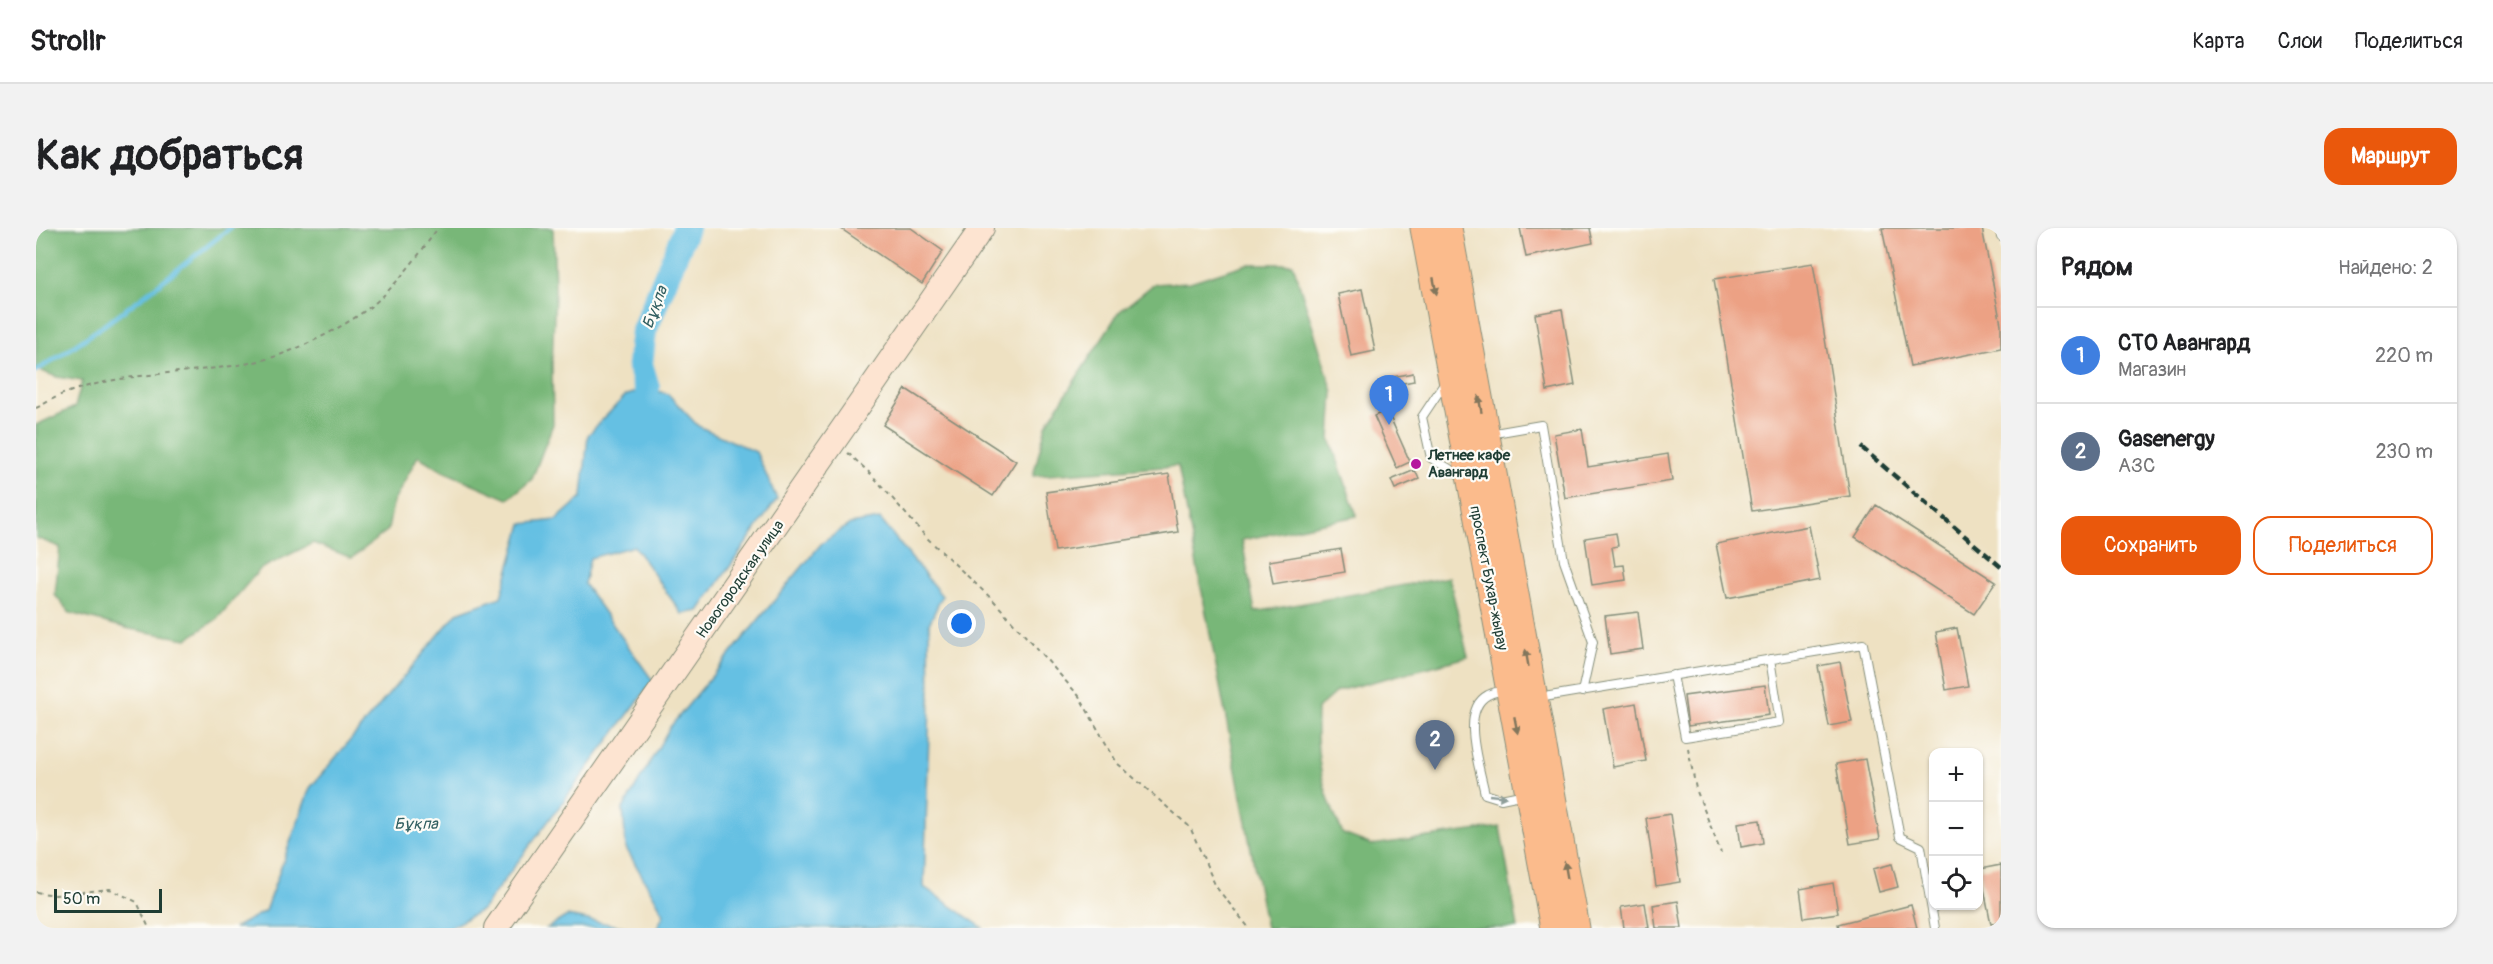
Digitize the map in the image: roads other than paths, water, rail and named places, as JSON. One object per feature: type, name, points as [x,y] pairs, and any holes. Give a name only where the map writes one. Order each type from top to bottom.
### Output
[{"type":"main road","name":"проспект Бухар-жырау","points":[[1424,228],[1451,373],[1474,436],[1471,482],[1554,928]]},
{"type":"main road","name":"проспект Бухар-жырау","points":[[1448,228],[1474,436],[1534,699],[1576,928]]},
{"type":"street","name":"Новогородская улица","points":[[496,928],[982,228]]},
{"type":"lane","points":[[2000,228],[2001,236]]},
{"type":"lane","points":[[1451,373],[1422,417],[1431,458],[1471,482]]},
{"type":"lane","points":[[1474,436],[1541,424],[1564,561],[1593,642],[1582,692]]},
{"type":"lane","points":[[1534,699],[1863,644],[1900,837],[1921,847],[1935,928]]},
{"type":"lane","points":[[1673,675],[1685,737],[1780,722],[1770,659]]},
{"type":"lane","points":[[1510,688],[1488,695],[1479,702],[1473,713],[1473,730],[1485,794],[1501,799],[1529,794]]},
{"type":"water","name":"Бұқпа","points":[[647,388],[668,394],[698,426],[756,452],[777,499],[699,611],[682,614],[634,546],[590,558],[584,584],[653,681],[482,910],[449,928],[234,928],[265,911],[310,788],[457,613],[501,597],[522,524],[556,520],[582,497],[588,435],[625,396]]},
{"type":"water","points":[[880,519],[942,596],[929,624],[930,702],[924,887],[983,928],[657,928],[664,914],[626,848],[623,809],[670,727],[821,544],[850,524]]},
{"type":"water","points":[[567,916],[630,928],[547,928]]},
{"type":"waterway","points":[[36,371],[111,320],[230,228]]},
{"type":"waterway","name":"Бұқпа","points":[[647,388],[640,364],[644,331],[686,228]]},
{"type":"railway","points":[[1861,447],[2001,567]]},
{"type":"place","name":"СТО Авангард","points":[[1389,425]]},
{"type":"place","name":"Летнее кафе Авангард","points":[[1416,464]]},
{"type":"place","name":"Gasenergy","points":[[1435,770]]}]
